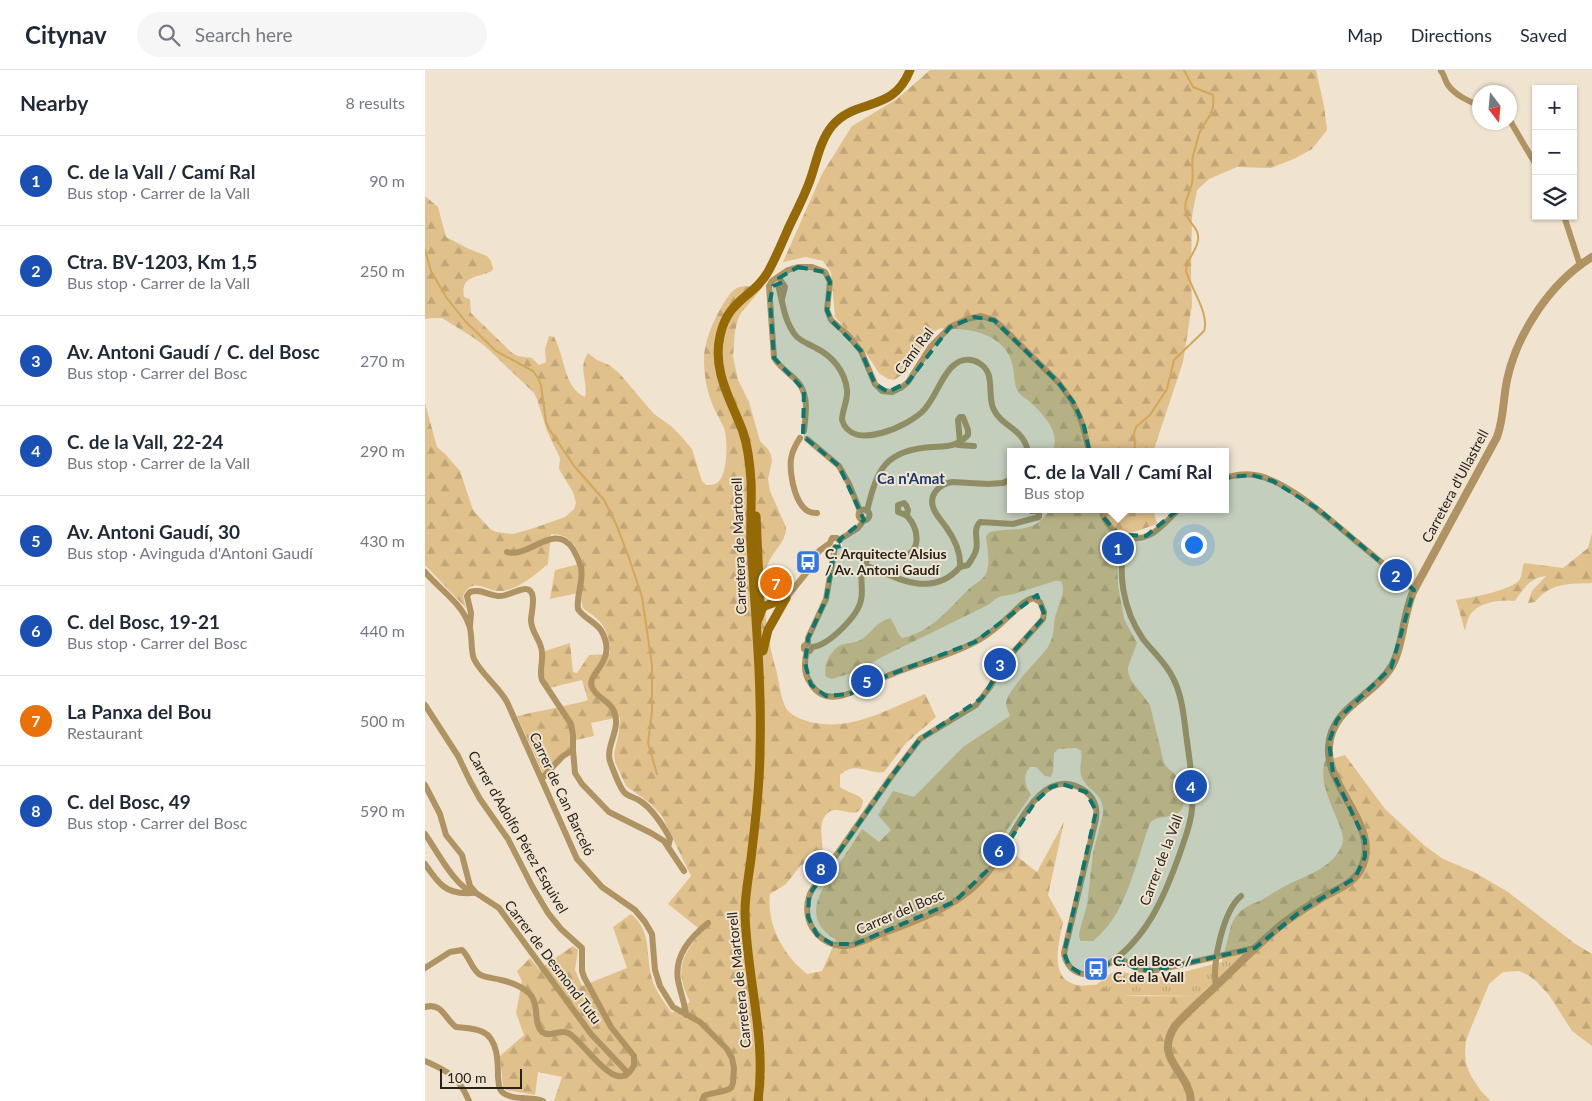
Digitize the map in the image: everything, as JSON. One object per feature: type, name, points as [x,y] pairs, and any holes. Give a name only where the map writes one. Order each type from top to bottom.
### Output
[{"type":"main road","name":"Carretera de Martorell","points":[[758,1101],[760,1046],[748,951],[745,905],[755,824],[761,748],[750,523],[751,484],[744,434],[725,388],[718,362],[719,341],[724,323],[733,307],[760,282],[770,269],[808,186],[823,142],[831,128],[841,117],[849,112],[886,100],[893,95],[904,82],[910,70]]},
{"type":"main road","points":[[751,484],[754,497],[760,578],[763,651],[765,712],[761,748]]},
{"type":"main road","points":[[760,578],[764,598],[777,608],[777,616]]},
{"type":"main road","points":[[754,596],[764,617],[768,619],[777,616]]},
{"type":"main road","points":[[756,630],[763,607],[786,598]]},
{"type":"main road","points":[[763,651],[768,630],[786,598]]},
{"type":"street","points":[[1441,71],[1445,76],[1447,84],[1454,91],[1472,102]]},
{"type":"street","points":[[1515,130],[1532,158]]},
{"type":"street","points":[[1565,220],[1579,265]]},
{"type":"street","name":"Carretera d'Ullastrell","points":[[1191,1101],[1186,1081],[1171,1060],[1169,1052],[1173,1029],[1255,948],[1301,911],[1351,881],[1361,867],[1366,850],[1365,840],[1360,826],[1333,773],[1328,754],[1329,742],[1337,720],[1380,681],[1391,668],[1414,590],[1497,437],[1503,414],[1509,373],[1527,330],[1551,292],[1579,265],[1592,257]]},
{"type":"street","name":"Camí Ral","points":[[780,281],[788,270],[798,267],[817,268],[825,272],[831,282],[827,310],[831,320],[848,335],[861,351],[872,378],[882,391],[892,392],[902,387],[942,333],[950,327],[967,319],[981,316],[994,320],[1058,382],[1074,403],[1082,418],[1088,448]]},
{"type":"street","points":[[817,514],[812,514],[805,510],[797,498],[793,485],[791,457],[793,449],[804,436],[807,403],[800,384],[777,364],[774,358],[770,301],[772,288],[780,281],[785,290],[781,301],[788,323],[798,337],[807,344],[824,352],[841,370],[847,397],[842,420],[848,430],[859,434],[873,435],[901,426],[919,414],[928,405],[951,368],[959,362],[973,360],[985,367],[989,375],[991,398],[995,411],[1001,419],[1021,435],[1026,448]]},
{"type":"street","points":[[804,436],[839,466],[860,511],[858,517],[864,520]]},
{"type":"street","points":[[809,647],[826,599],[831,539],[834,537],[839,540],[858,528],[869,516],[867,511],[881,468],[894,456],[921,448],[959,444],[974,446]]},
{"type":"street","points":[[1229,477],[1252,475],[1286,488],[1318,509],[1414,590]]},
{"type":"street","points":[[960,567],[955,544],[932,506],[936,490],[946,483],[998,484],[1007,481]]},
{"type":"street","points":[[860,511],[863,509],[867,511]]},
{"type":"street","points":[[865,565],[910,582],[924,585],[932,584],[947,579],[960,567],[968,565],[976,550],[976,530],[980,522],[1013,524],[1039,517],[1039,513]]},
{"type":"street","points":[[1103,513],[1109,527],[1127,538],[1140,538],[1154,532],[1175,513]]},
{"type":"street","points":[[809,647],[824,643],[854,616],[862,598],[861,577],[868,558],[873,555],[900,557],[913,550],[917,543],[917,536],[914,526],[907,515]]},
{"type":"street","name":"Carrer de la Vall","points":[[1118,958],[1131,946],[1148,924],[1163,898],[1191,820],[1193,793],[1181,699],[1178,690],[1167,668],[1142,638],[1132,618],[1125,597],[1122,584],[1122,558],[1127,538]]},
{"type":"street","points":[[507,552],[518,553],[545,541],[556,539],[567,542],[574,550],[581,573],[578,609],[601,629],[607,646],[604,662],[592,679],[591,684],[594,691],[607,701],[614,712],[616,723],[609,760],[623,791],[644,804],[663,825],[670,840],[668,847]]},
{"type":"street","points":[[786,598],[807,572],[819,551],[832,545]]},
{"type":"street","name":"Carrer de Can Barceló","points":[[425,572],[465,615],[470,626],[473,656],[483,673],[502,693],[507,702],[577,859],[602,887],[635,910],[648,926],[652,934],[655,970],[660,986],[673,1007],[700,1022],[730,1054],[734,1074],[731,1088],[707,1094],[702,1101]]},
{"type":"street","points":[[470,626],[471,613],[467,596],[470,592],[477,590],[499,596],[508,595],[525,588],[530,591],[533,598],[532,628],[542,651],[540,673],[542,680],[571,724],[576,775],[586,789],[609,812],[659,837],[668,847],[683,871]]},
{"type":"street","name":"Carrer del Bosc","points":[[809,647],[805,663],[811,685],[821,694],[841,697],[884,677],[951,653],[975,642],[987,635],[1030,599],[1037,599],[1043,605],[1045,616],[1041,623],[1007,660],[990,687],[975,705],[920,739],[891,777],[809,895],[808,917],[814,931],[821,938],[832,944],[847,946],[935,913],[969,893],[981,880],[994,864],[1020,822],[1044,792],[1051,787],[1069,784],[1082,789],[1089,795],[1097,811],[1064,956],[1073,970],[1085,974],[1097,971],[1118,958]]},
{"type":"street","name":"Carrer d'Adolfo Pérez Esquivel","points":[[425,705],[458,756],[469,781],[504,832],[548,913],[561,929],[583,948],[582,971],[584,977],[611,1028],[634,1056],[634,1065],[628,1073]]},
{"type":"street","points":[[541,778],[563,756],[573,750]]},
{"type":"street","points":[[425,785],[440,814],[446,835],[462,855],[470,886],[474,893],[463,894],[448,890],[436,879],[425,864]]},
{"type":"street","name":"Carrer de Desmond Tutu","points":[[425,834],[458,881],[467,890],[499,908],[591,1034],[628,1073]]},
{"type":"street","points":[[1216,986],[1216,957],[1228,915],[1234,903],[1241,896]]},
{"type":"street","points":[[686,1015],[677,978],[679,960],[689,941],[708,923]]},
{"type":"street","points":[[1118,958],[1137,969],[1153,971],[1255,948]]},
{"type":"street","points":[[425,968],[450,952],[461,950],[480,975],[507,982],[529,993],[536,1004],[538,1024],[543,1032],[548,1034],[563,1032],[570,1034],[607,1072],[617,1076],[628,1073]]},
{"type":"street","points":[[425,1007],[432,1006],[438,1008],[456,1028],[481,1031],[490,1037],[497,1061],[499,1087],[503,1092],[543,1101]]},
{"type":"street","points":[[425,1061],[455,1077],[464,1088],[469,1101]]},
{"type":"highlighted area","points":[[798,267],[825,272],[830,282],[827,310],[831,320],[861,351],[875,384],[888,392],[908,382],[950,327],[974,317],[994,320],[1058,382],[1074,403],[1084,426],[1103,517],[1118,534],[1146,536],[1204,488],[1230,477],[1252,475],[1273,481],[1318,509],[1414,590],[1391,668],[1337,720],[1329,742],[1333,773],[1365,840],[1365,857],[1355,878],[1301,911],[1255,948],[1153,971],[1137,969],[1117,958],[1097,971],[1080,973],[1069,966],[1064,953],[1096,811],[1086,792],[1062,784],[1051,787],[1035,802],[994,864],[954,902],[855,944],[832,944],[817,935],[808,917],[809,895],[891,777],[920,739],[982,698],[1006,660],[1045,616],[1037,595],[975,642],[884,677],[850,694],[826,696],[811,685],[805,663],[808,638],[826,599],[835,547],[843,546],[839,540],[864,520],[839,466],[803,436],[804,390],[774,358],[770,301],[773,286],[783,282],[779,278]]},
{"type":"green space","points":[[930,70],[1316,70],[1327,130],[1312,149],[1271,168],[1237,167],[1209,179],[1197,190],[1192,216],[1192,305],[1183,362],[1154,448],[1053,448],[1054,437],[1049,423],[1017,390],[1012,364],[1007,352],[995,340],[980,333],[962,329],[939,329],[935,331],[928,338],[908,368],[894,380],[888,379],[879,373],[862,347],[835,317],[831,272],[823,261],[806,257],[783,262],[822,174],[852,126],[897,99]]},
{"type":"green space","points":[[425,196],[438,207],[446,237],[487,256],[491,261],[492,271],[471,278],[467,281],[463,290],[464,297],[470,299],[471,313],[512,353],[532,358],[539,365],[546,362],[545,349],[549,336],[554,337],[568,379],[572,386],[585,397],[586,386],[583,365],[588,353],[597,360],[609,365],[619,373],[654,414],[680,435],[692,449],[702,481],[706,485],[712,485],[721,479],[723,473],[726,440],[724,428],[712,404],[704,370],[704,352],[707,339],[726,299],[734,290],[742,286],[762,288],[738,319],[733,356],[738,380],[749,402],[760,441],[771,455],[772,461],[768,479],[770,491],[786,527],[784,538],[766,571],[764,594],[770,646],[785,706],[792,714],[806,721],[840,724],[869,717],[925,694],[936,717],[906,743],[884,772],[857,768],[840,775],[840,787],[861,798],[863,800],[861,807],[854,813],[839,810],[829,812],[822,821],[821,827],[822,857],[813,863],[801,865],[786,884],[770,894],[771,917],[778,938],[791,958],[807,974],[822,971],[836,940],[825,932],[819,924],[816,915],[819,897],[829,878],[862,829],[879,842],[891,830],[878,815],[893,791],[914,797],[963,747],[1010,716],[1006,705],[1007,699],[1051,641],[1062,596],[1063,588],[1061,581],[1055,581],[997,598],[988,605],[880,658],[859,671],[832,679],[826,677],[825,673],[826,664],[832,652],[839,646],[862,639],[886,619],[890,618],[902,638],[913,635],[931,625],[986,574],[988,558],[986,536],[990,532],[1030,526],[1038,523],[1047,513],[1154,513],[1157,524],[1134,532],[1123,533],[1117,546],[1118,585],[1124,619],[1137,643],[1128,672],[1131,680],[1150,705],[1164,763],[1177,777],[1182,787],[1184,799],[1181,810],[1177,814],[1157,818],[1150,823],[1135,871],[1122,902],[1105,930],[1093,941],[1081,941],[1079,936],[1087,905],[1093,853],[1103,807],[1099,797],[1082,778],[1080,772],[1081,751],[1076,748],[1058,749],[1054,753],[1051,777],[1045,776],[1036,767],[1030,767],[1027,770],[1025,781],[1031,795],[999,842],[1037,872],[1064,822],[1048,895],[1063,922],[1058,950],[1059,968],[1062,976],[1077,985],[1099,985],[1121,995],[1198,996],[1254,948],[1253,945],[1243,943],[1226,946],[1235,917],[1245,908],[1320,869],[1333,859],[1338,852],[1343,838],[1324,784],[1323,773],[1325,761],[1345,755],[1385,809],[1425,846],[1443,859],[1474,872],[1508,892],[1574,943],[1592,954],[1592,1046],[1572,1031],[1549,995],[1536,981],[1519,971],[1503,972],[1489,984],[1466,1040],[1466,1064],[1481,1091],[1491,1101],[554,1101],[562,1077],[538,1072],[535,1095],[506,1090],[503,1087],[500,1056],[524,1035],[516,1013],[522,981],[517,971],[530,958],[539,969],[573,946],[578,950],[575,970],[582,986],[627,968],[613,927],[631,914],[643,929],[654,984],[660,997],[672,1013],[690,1002],[682,981],[682,964],[689,949],[702,931],[668,904],[691,876],[662,816],[650,803],[626,786],[615,762],[614,754],[620,717],[591,723],[594,736],[576,740],[546,780],[517,716],[588,700],[582,680],[549,688],[543,673],[545,651],[570,643],[573,672],[577,673],[589,655],[610,654],[605,630],[600,622],[583,608],[582,592],[550,599],[555,570],[583,563],[572,542],[563,536],[551,534],[548,564],[526,581],[508,590],[495,591],[480,586],[471,586],[463,596],[466,608],[425,565],[425,403],[437,447],[460,471],[473,510],[490,529],[496,532],[513,534],[531,529],[565,517],[574,509],[576,503],[573,492],[559,469],[560,458],[547,431],[534,393],[485,346],[471,336],[442,318],[425,319]]},
{"type":"green space","points":[[1592,533],[1592,583],[1568,584],[1554,587],[1541,595],[1535,602],[1528,603],[1532,591],[1546,576],[1541,577],[1532,581],[1524,588],[1515,601],[1490,602],[1478,607],[1470,615],[1465,631],[1456,600],[1491,593],[1509,587],[1520,579],[1524,563],[1563,568],[1588,548]]},
{"type":"green space","points":[[1243,943],[1253,945],[1254,948],[1198,996],[1118,995],[1096,985],[1113,972],[1119,971],[1144,977],[1164,977],[1222,962],[1226,946]]},
{"type":"waterway","points":[[1134,448],[1134,433],[1136,427],[1150,415],[1167,389],[1174,360],[1204,331],[1205,325],[1202,309],[1186,271],[1186,267],[1196,248],[1198,236],[1196,229],[1187,217],[1185,205],[1193,180],[1192,163],[1199,134],[1211,112],[1214,102],[1213,95],[1193,87],[1184,70]]},
{"type":"waterway","points":[[425,250],[431,271],[446,297],[465,321],[496,351],[533,371],[538,378],[549,429],[575,467],[604,500],[616,524],[642,597],[652,665],[652,711],[648,743],[657,774]]},
{"type":"place","name":"C. de la Vall / Camí Ral","points":[[1118,548]]},
{"type":"place","name":"C. Arquitecte Alsius / Av. Antoni Gaudí","points":[[808,562]]},
{"type":"place","name":"Ctra. BV-1203, Km 1,5","points":[[1396,575]]},
{"type":"place","name":"La Panxa del Bou","points":[[776,583]]},
{"type":"place","name":"Av. Antoni Gaudí / C. del Bosc","points":[[1000,664]]},
{"type":"place","name":"Av. Antoni Gaudí, 30","points":[[867,681]]},
{"type":"place","name":"C. de la Vall, 22-24","points":[[1191,786]]},
{"type":"place","name":"C. del Bosc, 19-21","points":[[999,850]]},
{"type":"place","name":"C. del Bosc, 49","points":[[821,868]]},
{"type":"place","name":"C. del Bosc / C. de la Vall","points":[[1096,969]]},
{"type":"district","name":"Ca n'Amat","points":[[911,479]]}]
